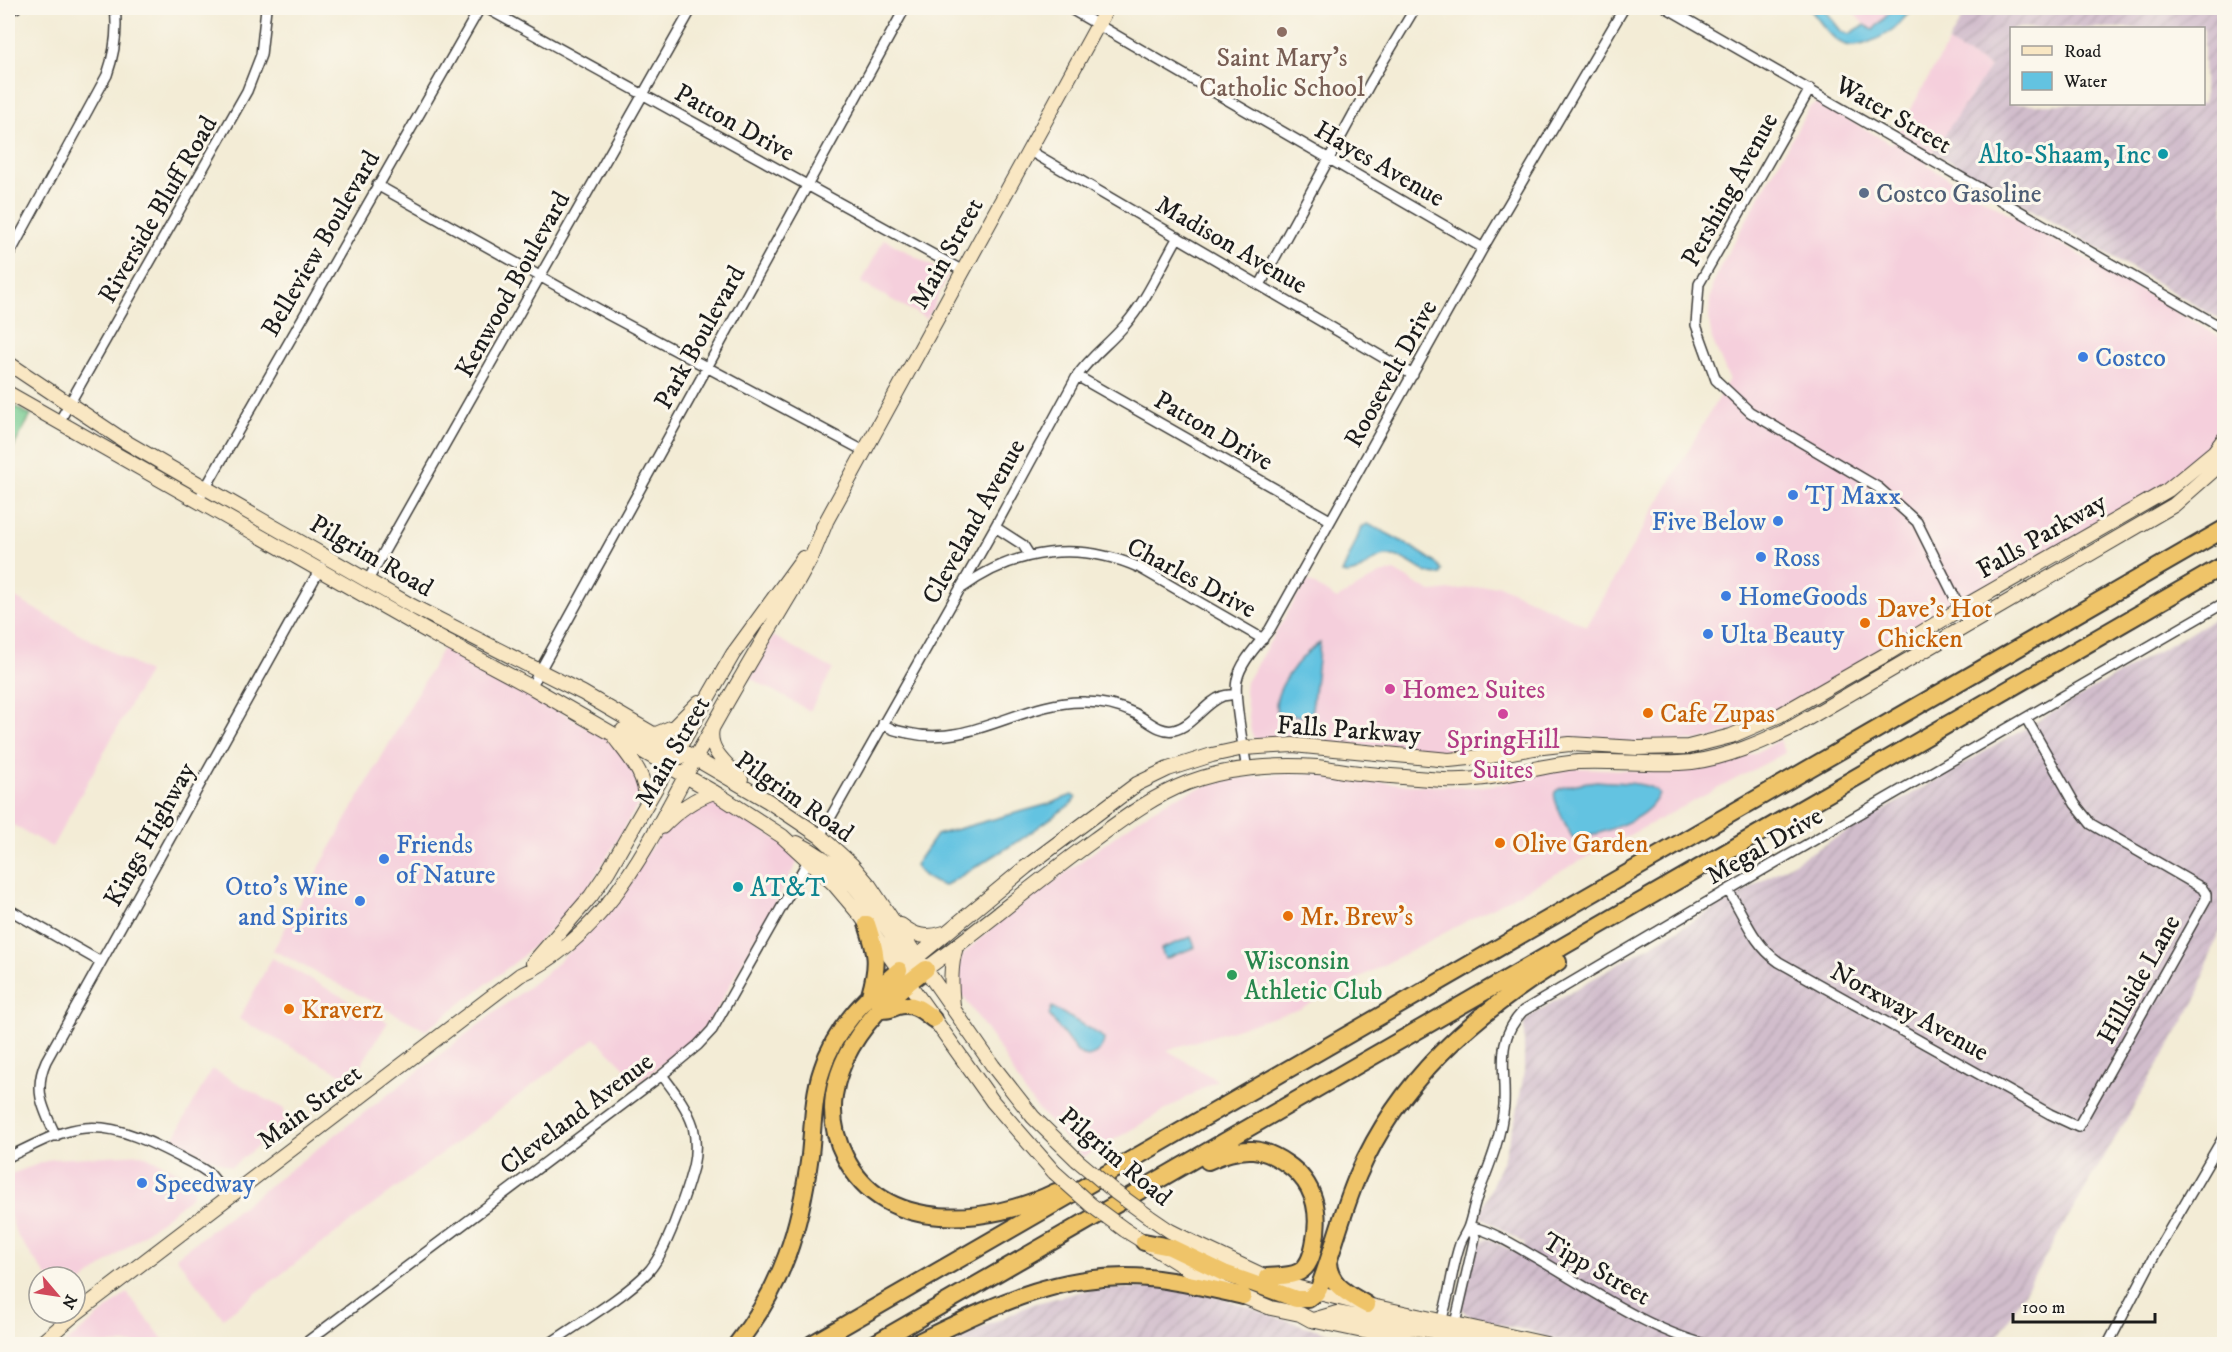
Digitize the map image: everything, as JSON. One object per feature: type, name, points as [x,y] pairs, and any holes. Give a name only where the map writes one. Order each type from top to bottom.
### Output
[{"type":"highway","points":[[812,1344],[2224,528]]},
{"type":"highway","points":[[874,1344],[2224,565]]},
{"type":"highway","points":[[1144,1242],[1170,1247],[1224,1273],[1290,1297],[1308,1299],[1316,1293],[1365,1160],[1405,1094],[1443,1050],[1465,1029],[1520,986],[1789,816]]},
{"type":"highway","points":[[867,924],[877,953],[870,994]]},
{"type":"highway","points":[[912,969],[857,1040],[836,1083],[833,1113],[839,1145],[850,1167],[862,1182],[888,1201],[906,1209],[930,1215],[965,1218],[1005,1211],[1058,1192],[1288,1059],[1381,1016]]},
{"type":"highway","points":[[737,1344],[776,1285],[795,1233],[805,1188],[821,1070],[844,1025],[870,994],[912,969]]},
{"type":"highway","points":[[879,1009],[886,1010],[909,1005],[920,1009],[933,1019]]},
{"type":"highway","points":[[946,1303],[1004,1277],[1200,1165],[1236,1151],[1252,1150],[1280,1159],[1302,1177],[1315,1201],[1318,1227],[1309,1262],[1299,1272],[1267,1277]]},
{"type":"highway","points":[[1328,1262],[1330,1275],[1335,1283],[1367,1305]]},
{"type":"highway","points":[[914,1344],[1017,1296],[1050,1286],[1082,1280],[1110,1277],[1147,1278],[1243,1296]]},
{"type":"street","points":[[8,11],[16,8]]},
{"type":"street","points":[[8,257],[107,75],[116,44],[116,8]]},
{"type":"street","name":"Riverside Bluff Road","points":[[59,422],[247,91],[261,55],[266,8]]},
{"type":"street","name":"Belleview Boulevard","points":[[198,501],[480,8]]},
{"type":"street","name":"Patton Drive","points":[[486,8],[963,271]]},
{"type":"street","name":"Kenwood Boulevard","points":[[368,580],[692,8]]},
{"type":"street","name":"Park Boulevard","points":[[531,687],[905,8]]},
{"type":"street","name":"Hayes Avenue","points":[[1069,8],[1099,23],[1483,248]]},
{"type":"street","name":"Main Street","points":[[523,974],[580,909],[608,871],[746,634],[812,545],[826,522],[1107,8]]},
{"type":"street","points":[[1260,285],[1415,8]]},
{"type":"street","name":"Roosevelt Drive","points":[[1246,770],[1236,694],[1236,681],[1241,669],[1263,639],[1483,248],[1624,8]]},
{"type":"street","name":"Water Street","points":[[1667,8],[2224,329]]},
{"type":"street","name":"Pershing Avenue","points":[[1810,89],[1699,284],[1696,325],[1716,380],[1750,412],[1880,488],[1917,522],[1968,624]]},
{"type":"street","name":"Madison Avenue","points":[[1030,151],[1413,375]]},
{"type":"street","points":[[377,185],[685,357],[864,451]]},
{"type":"street","name":"Cleveland Avenue","points":[[820,836],[995,527],[1077,376],[1095,354],[1125,326],[1178,237]]},
{"type":"street","name":"Pilgrim Road","points":[[8,363],[126,441],[412,606],[584,693],[656,734],[685,776],[782,836],[833,884],[867,924],[953,1008],[1026,1108],[1077,1160],[1114,1192],[1176,1234],[1267,1277],[1316,1293],[1367,1305],[1437,1335],[1546,1344]]},
{"type":"street","name":"Patton Drive","points":[[1077,376],[1330,520]]},
{"type":"street","name":"Pilgrim Road","points":[[8,393],[612,734],[673,757],[695,758],[753,792],[820,836],[864,878],[892,917],[933,1019],[1007,1121],[1054,1172],[1091,1205],[1125,1230],[1209,1281],[1271,1308],[1300,1314],[1311,1320],[1424,1344]]},
{"type":"street","name":"Falls Parkway","points":[[912,969],[945,932],[1026,867],[1137,784],[1186,763],[1244,748],[1293,745],[1449,760],[1570,744],[1636,748],[1688,747],[1731,736],[1780,715],[2168,490],[2214,452],[2224,439]]},
{"type":"street","name":"Falls Parkway","points":[[912,969],[956,947],[1073,855],[1149,803],[1188,783],[1274,766],[1318,767],[1360,773],[1469,780],[1531,768],[1579,762],[1690,762],[1726,756],[1760,743],[1793,727],[2174,505],[2224,461]]},
{"type":"street","name":"Main Street","points":[[40,1344],[523,974],[564,948],[594,918],[622,884],[650,839],[812,556],[826,522]]},
{"type":"street","points":[[995,527],[1023,545],[1030,556]]},
{"type":"street","name":"Charles Drive","points":[[959,590],[1005,564],[1030,556],[1048,552],[1091,553],[1121,560],[1140,568],[1263,639]]},
{"type":"street","name":"Kings Highway","points":[[56,1136],[40,1098],[38,1083],[41,1072],[327,557]]},
{"type":"street","name":"Megal Drive","points":[[1437,1335],[1460,1243],[1469,1226],[1475,1201],[1499,1137],[1504,1095],[1503,1049],[1506,1037],[1523,1011],[2224,603]]},
{"type":"street","points":[[405,618],[412,606]]},
{"type":"street","points":[[656,734],[675,726],[715,684]]},
{"type":"street","points":[[883,723],[896,731],[940,737],[980,729],[1044,706],[1076,702],[1114,706],[1134,713],[1164,731],[1177,729],[1221,696],[1236,694]]},
{"type":"street","points":[[583,717],[604,721],[673,757]]},
{"type":"street","name":"Hillside Lane","points":[[2026,718],[2075,804],[2091,824],[2205,891],[2206,900],[2091,1106]]},
{"type":"street","points":[[712,728],[710,737],[712,746],[753,792]]},
{"type":"street","points":[[612,734],[641,773],[647,802]]},
{"type":"street","points":[[650,839],[689,803],[714,792]]},
{"type":"street","points":[[782,836],[820,854],[851,881],[891,933],[912,969]]},
{"type":"street","name":"Cleveland Avenue","points":[[304,1344],[663,1075],[705,1038],[723,1013],[809,860]]},
{"type":"street","name":"Norxway Avenue","points":[[1728,890],[1756,940],[1779,962],[2075,1126],[2081,1125],[2091,1106]]},
{"type":"street","points":[[8,909],[101,962]]},
{"type":"street","points":[[580,909],[594,918]]},
{"type":"street","points":[[892,917],[912,934],[933,937],[945,932]]},
{"type":"street","points":[[953,1008],[950,979],[956,947]]},
{"type":"street","points":[[549,1344],[642,1277],[660,1256],[669,1236],[693,1166],[695,1139],[693,1127],[683,1105],[663,1075]]},
{"type":"street","points":[[8,1157],[56,1136],[85,1128],[105,1128],[132,1136],[201,1168],[210,1174],[229,1197]]},
{"type":"street","points":[[2108,1344],[2153,1258],[2224,1137]]},
{"type":"street","name":"Megal Drive","points":[[1452,1336],[1475,1237],[1469,1226]]},
{"type":"street","name":"Tipp Street","points":[[1469,1226],[1497,1236],[1650,1322],[1684,1338],[1705,1344]]},
{"type":"street","points":[[1311,1320],[1337,1312],[1437,1335],[1497,1344]]},
{"type":"shaded area","points":[[1850,8],[1894,8],[1873,30],[1864,25]]},
{"type":"shaded area","points":[[1968,8],[2224,8],[2224,322],[1933,152],[1990,67],[1948,43]]},
{"type":"shaded area","points":[[1948,43],[1990,67],[1926,165],[2220,337],[2224,341],[2224,437],[2191,470],[1763,720],[1712,738],[1666,744],[1508,747],[1444,753],[1285,739],[1254,739],[1245,692],[1246,682],[1307,580],[1337,599],[1380,574],[1394,571],[1431,592],[1499,585],[1587,626],[1729,379],[1712,339],[1709,320],[1712,287],[1720,267],[1809,108],[1817,103],[1824,105],[1891,144]]},
{"type":"shaded area","points":[[884,239],[948,275],[927,319],[861,283]]},
{"type":"shaded area","points":[[8,594],[148,672],[52,847],[13,825],[8,834]]},
{"type":"shaded area","points":[[2224,613],[2224,924],[2213,945],[2197,999],[1994,1344],[1577,1344],[1475,1319],[1461,1309],[1477,1243],[1487,1238],[1520,1254],[1525,1244],[1480,1216],[1504,1157],[1517,1113],[1524,1072],[1524,1023],[1529,1016]]},
{"type":"shaded area","points":[[773,636],[833,669],[810,711],[750,678]]},
{"type":"shaded area","points":[[444,646],[609,739],[626,755],[643,796],[588,889],[563,918],[518,960],[426,1030],[273,950]]},
{"type":"shaded area","points":[[1779,740],[1785,753],[1300,1009],[1167,1050],[1217,1080],[1084,1157],[1027,1096],[997,1045],[956,986],[956,969],[963,954],[997,923],[1144,815],[1174,798],[1211,784],[1230,779],[1295,773],[1409,785],[1475,787],[1501,784],[1538,773],[1575,768],[1655,771],[1698,768],[1755,753]]},
{"type":"shaded area","points":[[709,797],[783,843],[797,859],[797,863],[712,1018],[694,1039],[639,1082],[595,1038],[223,1318],[176,1257],[545,974],[586,936],[663,831]]},
{"type":"shaded area","points":[[272,958],[388,1022],[359,1068],[344,1076],[239,1019]]},
{"type":"shaded area","points":[[212,1069],[284,1109],[285,1125],[231,1167],[172,1141]]},
{"type":"shaded area","points":[[142,1154],[195,1180],[192,1196],[87,1279],[87,1265],[38,1265],[16,1234],[8,1209],[8,1175],[52,1159]]},
{"type":"shaded area","points":[[1147,1281],[1217,1296],[1331,1334],[1396,1344],[947,1344],[1033,1304],[1090,1289],[1147,1288]]},
{"type":"shaded area","points":[[127,1293],[167,1344],[64,1344],[71,1339]]},
{"type":"green space","points":[[8,403],[31,415],[8,457]]},
{"type":"water","points":[[1809,8],[1823,8],[1842,32],[1849,34],[1864,25],[1873,30],[1894,8],[1916,8],[1889,32],[1857,46],[1848,45],[1834,38]]},
{"type":"water","points":[[1367,524],[1419,552],[1442,570],[1441,574],[1435,575],[1423,571],[1393,556],[1379,558],[1349,574],[1342,573],[1362,527]]},
{"type":"water","points":[[1320,643],[1311,717],[1278,714],[1276,706],[1282,685],[1305,655]]},
{"type":"water","points":[[1597,781],[1640,784],[1655,789],[1659,793],[1654,803],[1646,811],[1626,823],[1581,839],[1572,837],[1558,807],[1555,792],[1568,786]]},
{"type":"water","points":[[1072,795],[1076,798],[1071,804],[1020,840],[944,886],[927,878],[915,865],[936,835],[1049,804]]},
{"type":"water","points":[[1191,937],[1195,947],[1165,959],[1161,949]]},
{"type":"water","points":[[1052,1007],[1100,1035],[1104,1039],[1099,1051],[1087,1057],[1077,1052],[1049,1015]]},
{"type":"place","name":"Saint Mary's Catholic School","points":[[1282,32]]},
{"type":"place","name":"Alto-Shaam, Inc","points":[[2163,154]]},
{"type":"place","name":"Costco Gasoline","points":[[1864,193]]},
{"type":"place","name":"Costco","points":[[2083,357]]},
{"type":"place","name":"TJ Maxx","points":[[1793,495]]},
{"type":"place","name":"Five Below","points":[[1778,521]]},
{"type":"place","name":"Ross","points":[[1761,557]]},
{"type":"place","name":"HomeGoods","points":[[1726,596]]},
{"type":"place","name":"Dave's Hot Chicken","points":[[1865,623]]},
{"type":"place","name":"Ulta Beauty","points":[[1708,634]]},
{"type":"place","name":"Home2 Suites","points":[[1390,689]]},
{"type":"place","name":"Cafe Zupas","points":[[1648,713]]},
{"type":"place","name":"SpringHill Suites","points":[[1503,714]]},
{"type":"place","name":"Olive Garden","points":[[1500,843]]},
{"type":"place","name":"Friends of Nature","points":[[384,859]]},
{"type":"place","name":"AT&T","points":[[738,887]]},
{"type":"place","name":"Otto's Wine and Spirits","points":[[360,901]]},
{"type":"place","name":"Mr. Brew's","points":[[1288,916]]},
{"type":"place","name":"Wisconsin Athletic Club","points":[[1232,975]]},
{"type":"place","name":"Kraverz","points":[[289,1009]]},
{"type":"place","name":"Speedway","points":[[142,1183]]}]
